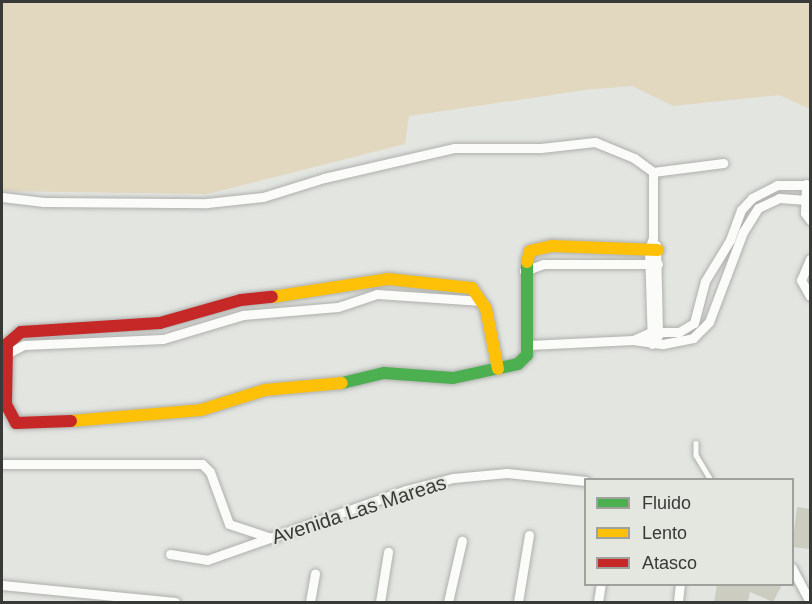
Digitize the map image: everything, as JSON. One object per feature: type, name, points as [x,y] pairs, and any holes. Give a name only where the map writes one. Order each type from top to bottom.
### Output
[{"type":"street","points":[[2,197],[56,202],[243,200],[472,146],[541,148],[595,142],[634,159],[653,172],[723,163]]},
{"type":"street","points":[[653,172],[655,344]]},
{"type":"street","points":[[633,340],[655,332],[679,332],[694,323],[705,281],[730,240],[741,210],[752,198],[777,185],[808,184],[805,213],[810,220]]},
{"type":"street","points":[[529,345],[633,340],[655,344],[681,343],[702,332],[743,232],[758,208],[779,198],[808,200]]},
{"type":"street","points":[[498,369],[482,301],[478,293],[464,285],[388,279],[317,293],[241,300],[160,323],[21,332],[12,336],[6,354],[8,412],[16,423],[26,424],[181,414],[265,390],[335,385],[384,373],[461,378],[498,369],[518,364],[527,355],[529,345],[524,271],[530,251],[538,248],[654,246]]},
{"type":"street","points":[[810,259],[801,280],[810,296]]},
{"type":"street","points":[[524,271],[543,264],[654,264]]},
{"type":"street","points":[[6,354],[24,345],[164,339],[243,315],[338,307],[377,294],[482,301]]},
{"type":"street","points":[[241,300],[243,315]]},
{"type":"street","points":[[2,464],[202,464],[210,472],[230,524],[274,538]]},
{"type":"street","name":"Avenida Las Mareas","points":[[170,554],[207,560],[406,490],[453,478],[507,473],[584,482]]},
{"type":"street","points":[[518,603],[529,535]]},
{"type":"street","points":[[448,603],[462,541]]},
{"type":"street","points":[[380,603],[388,552]]},
{"type":"street","points":[[794,572],[810,603]]},
{"type":"street","points":[[310,603],[315,573]]},
{"type":"street","points":[[2,585],[175,603]]},
{"type":"street","points":[[598,603],[601,586]]},
{"type":"street","points":[[678,603],[680,586]]},
{"type":"lane","points":[[696,443],[696,455],[710,478]]},
{"type":"shaded area","points":[[2,2],[810,2],[810,109],[779,95],[673,106],[632,86],[585,90],[409,116],[405,144],[207,194],[2,191]]},
{"type":"building","points":[[797,507],[810,509],[810,549],[794,547]]},
{"type":"building","points":[[717,586],[781,586],[773,602],[750,592],[748,601],[714,602]]},
{"type":"traffic: fast","points":[[342,383],[384,373],[453,378],[518,364],[527,355],[527,262]]},
{"type":"traffic: slow","points":[[527,262],[530,251],[552,246],[658,250]]},
{"type":"traffic: slow","points":[[272,297],[388,279],[472,288],[486,309],[498,369]]},
{"type":"traffic: slow","points":[[71,421],[201,410],[265,390],[342,383]]},
{"type":"traffic: jam","points":[[71,421],[16,423],[6,404],[7,344],[21,332],[160,323],[241,300],[272,297]]}]
